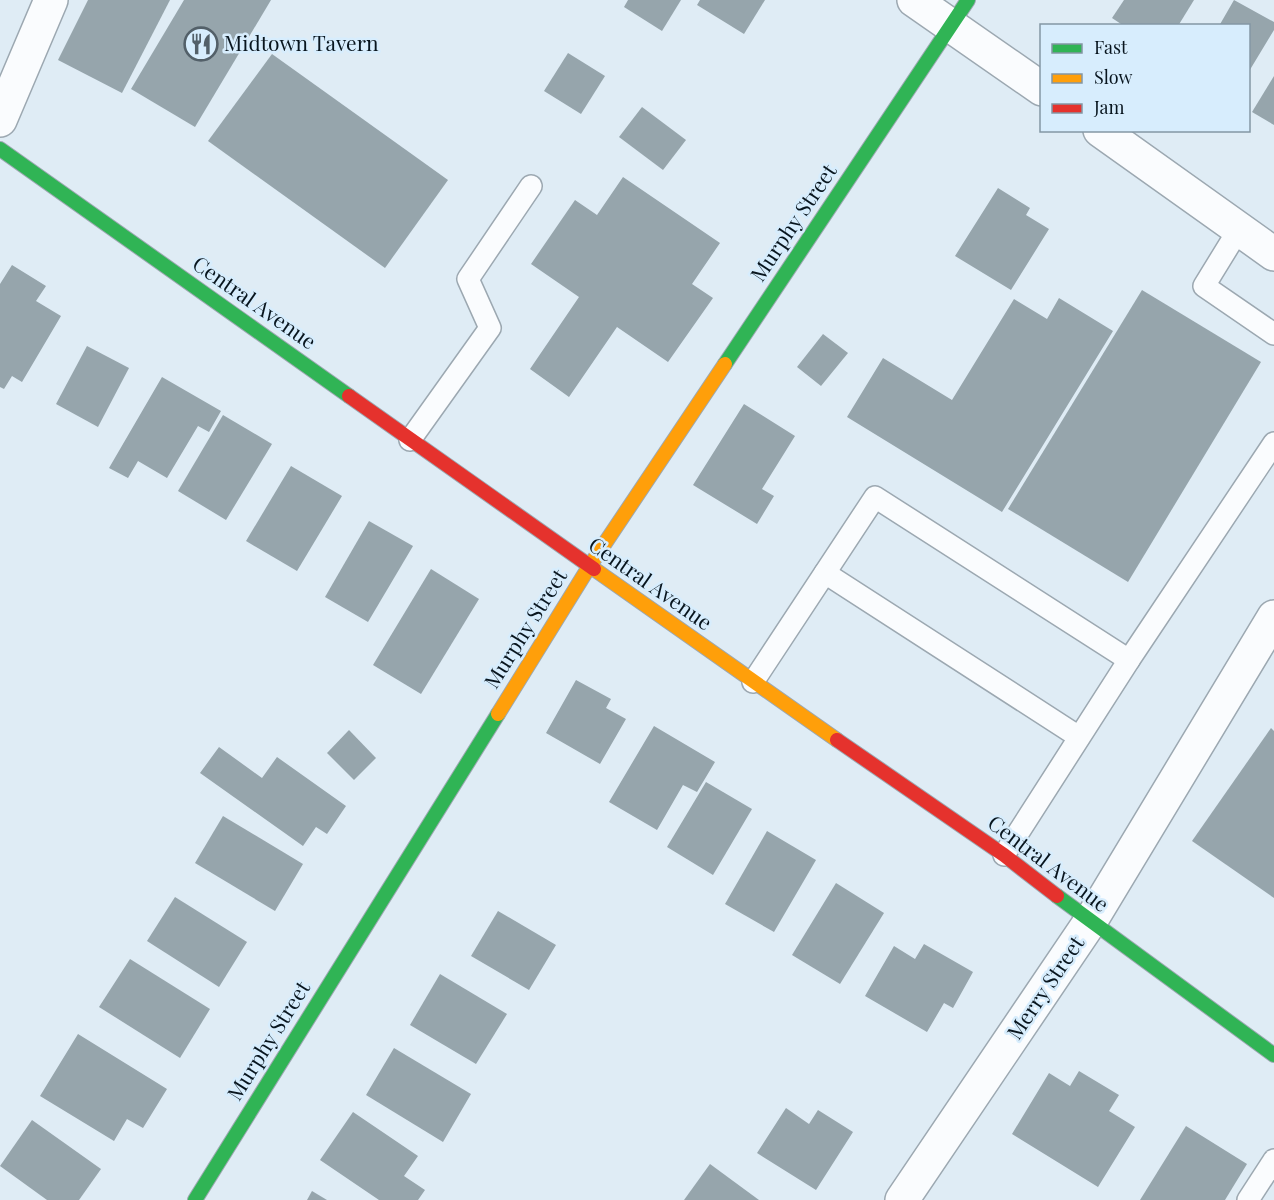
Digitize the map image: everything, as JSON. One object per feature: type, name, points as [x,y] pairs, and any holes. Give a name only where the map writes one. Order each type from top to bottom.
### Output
[{"type":"main road","name":"Murphy Street","points":[[195,1200],[589,567],[960,13]]},
{"type":"main road","name":"Central Avenue","points":[[0,149],[589,567],[1004,855],[1090,922],[1274,1055]]},
{"type":"street","points":[[0,120],[51,0]]},
{"type":"street","points":[[914,0],[960,13],[1040,88]]},
{"type":"street","points":[[1103,132],[1274,254]]},
{"type":"street","name":"Merry Street","points":[[902,1200],[1090,922],[1274,616]]},
{"type":"lane","points":[[410,440],[490,328],[468,279],[531,186]]},
{"type":"lane","points":[[1239,229],[1204,286],[1274,334]]},
{"type":"lane","points":[[1004,855],[1129,660],[1274,443]]},
{"type":"lane","points":[[753,682],[875,497],[1129,660]]},
{"type":"lane","points":[[825,573],[1079,737]]},
{"type":"lane","points":[[1248,1200],[1274,1160]]},
{"type":"building","points":[[88,0],[170,0],[122,93],[58,60]]},
{"type":"building","name":"Midtown Tavern","points":[[184,0],[271,0],[195,127],[131,89]]},
{"type":"building","points":[[628,0],[681,0],[662,31],[624,7]]},
{"type":"building","points":[[700,0],[765,0],[744,34],[697,5]]},
{"type":"building","points":[[1124,0],[1194,0],[1179,24],[1121,24],[1112,18]]},
{"type":"building","points":[[1234,0],[1274,22],[1274,30],[1250,70],[1250,24],[1220,24]]},
{"type":"building","points":[[568,53],[605,76],[581,114],[544,91]]},
{"type":"building","points":[[272,54],[448,180],[385,268],[208,141]]},
{"type":"building","points":[[1274,76],[1274,125],[1252,112]]},
{"type":"building","points":[[642,107],[686,140],[663,170],[619,137]]},
{"type":"building","points":[[623,177],[720,243],[692,284],[713,298],[668,362],[617,327],[569,397],[530,369],[579,297],[531,264],[575,200],[597,215]]},
{"type":"building","points":[[998,188],[1030,208],[1026,215],[1049,229],[1011,290],[955,256]]},
{"type":"building","points":[[12,265],[46,286],[36,301],[61,316],[22,382],[12,376],[4,389],[0,387],[0,284]]},
{"type":"building","points":[[1142,290],[1261,362],[1128,582],[1008,509]]},
{"type":"building","points":[[1059,298],[1113,331],[1002,512],[847,417],[883,358],[952,400],[1014,299],[1047,319]]},
{"type":"building","points":[[823,334],[848,353],[821,386],[797,367]]},
{"type":"building","points":[[87,346],[129,368],[98,427],[56,404]]},
{"type":"building","points":[[162,377],[221,411],[209,432],[198,426],[167,478],[138,461],[128,478],[109,468]]},
{"type":"building","points":[[744,404],[795,436],[762,489],[774,496],[757,524],[693,485]]},
{"type":"building","points":[[223,415],[272,444],[226,520],[178,491]]},
{"type":"building","points":[[291,466],[342,496],[297,571],[246,541]]},
{"type":"building","points":[[369,521],[413,546],[368,622],[325,597]]},
{"type":"building","points":[[431,569],[479,599],[421,694],[373,665]]},
{"type":"building","points":[[576,680],[611,699],[606,708],[626,719],[600,764],[546,733]]},
{"type":"building","points":[[654,726],[715,762],[697,792],[683,785],[657,830],[609,802]]},
{"type":"building","points":[[1271,728],[1274,731],[1274,898],[1192,841]]},
{"type":"building","points":[[349,730],[376,758],[354,780],[327,753]]},
{"type":"building","points":[[219,747],[262,778],[277,757],[346,806],[327,834],[316,827],[303,846],[200,773]]},
{"type":"building","points":[[706,782],[752,809],[713,875],[667,847]]},
{"type":"building","points":[[223,816],[303,864],[275,911],[195,863]]},
{"type":"building","points":[[767,831],[816,860],[774,932],[725,904]]},
{"type":"building","points":[[836,883],[884,913],[840,984],[792,955]]},
{"type":"building","points":[[175,897],[247,942],[219,987],[147,941]]},
{"type":"building","points":[[498,911],[556,945],[529,990],[471,956]]},
{"type":"building","points":[[924,944],[973,972],[953,1008],[944,1003],[927,1032],[865,996],[894,946],[915,959]]},
{"type":"building","points":[[130,959],[210,1009],[180,1058],[99,1007]]},
{"type":"building","points":[[440,974],[507,1014],[476,1064],[410,1025]]},
{"type":"building","points":[[78,1034],[167,1089],[143,1128],[127,1119],[114,1141],[40,1096]]},
{"type":"building","points":[[394,1048],[471,1094],[443,1142],[366,1095]]},
{"type":"building","points":[[1079,1071],[1119,1095],[1109,1111],[1135,1127],[1098,1187],[1012,1134],[1049,1073],[1070,1086]]},
{"type":"building","points":[[786,1108],[809,1124],[818,1110],[853,1132],[816,1190],[757,1153]]},
{"type":"building","points":[[353,1112],[418,1156],[404,1176],[425,1190],[418,1200],[379,1200],[320,1160]]},
{"type":"building","points":[[32,1120],[101,1169],[79,1200],[47,1200],[0,1166]]},
{"type":"building","points":[[1186,1126],[1247,1164],[1225,1200],[1140,1200]]},
{"type":"building","points":[[710,1164],[759,1200],[684,1200]]},
{"type":"building","points":[[312,1191],[327,1200],[307,1200]]},
{"type":"traffic: fast","points":[[725,364],[968,0]]},
{"type":"traffic: fast","points":[[0,149],[349,396]]},
{"type":"traffic: fast","points":[[195,1200],[498,714]]},
{"type":"traffic: fast","points":[[1057,896],[1274,1055]]},
{"type":"traffic: slow","points":[[498,714],[589,567],[725,364]]},
{"type":"traffic: slow","points":[[594,569],[837,740]]},
{"type":"traffic: jam","points":[[349,396],[594,569]]},
{"type":"traffic: jam","points":[[837,740],[1004,855],[1057,896]]},
{"type":"place","name":"Midtown Tavern","points":[[201,44]]}]
